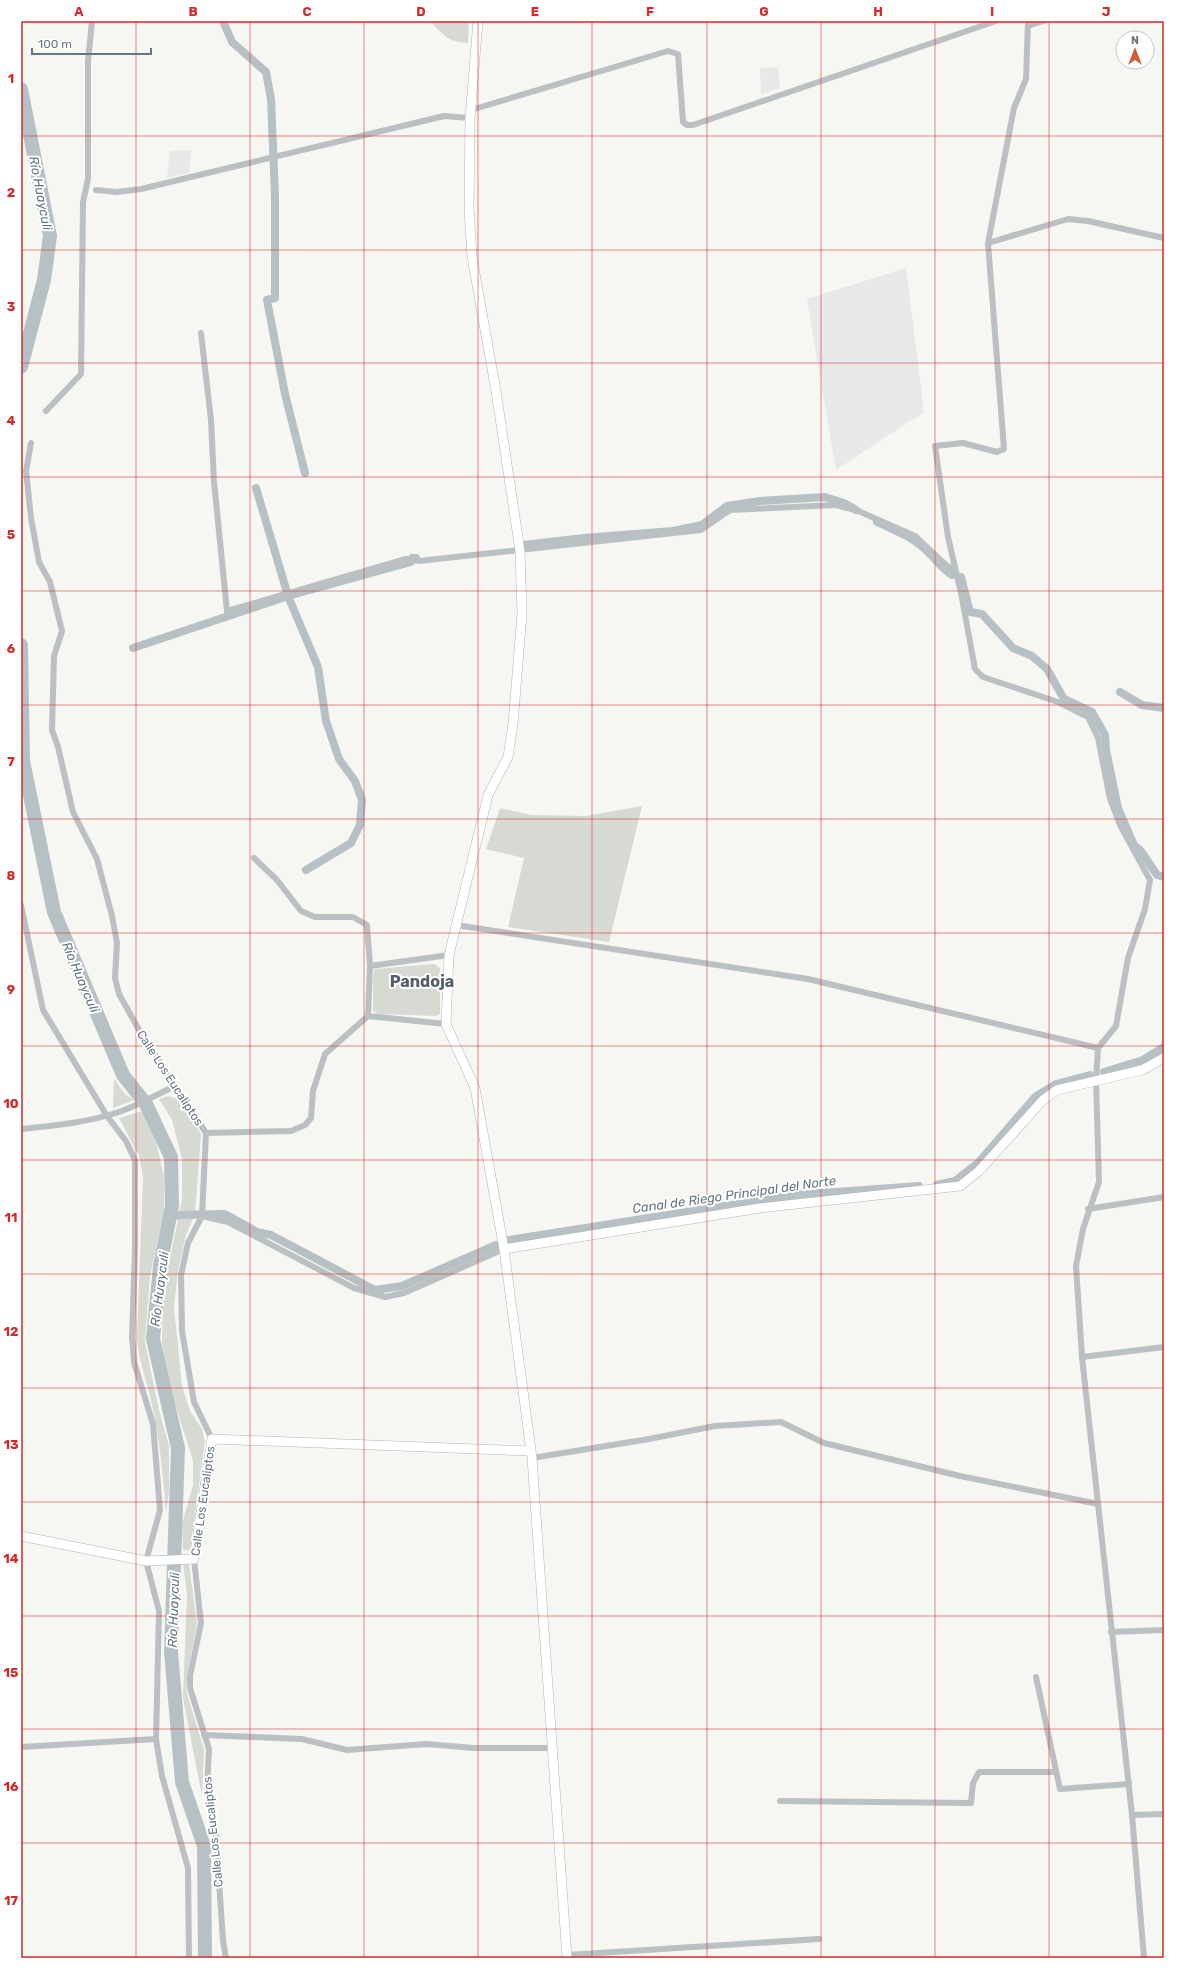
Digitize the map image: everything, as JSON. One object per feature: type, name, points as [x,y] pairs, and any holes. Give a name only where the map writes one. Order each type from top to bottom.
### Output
[{"type":"street","points":[[46,411],[81,374],[83,202],[88,179],[88,62],[92,21]]},
{"type":"street","points":[[478,21],[471,114],[469,209],[472,257],[496,391],[520,551],[522,596],[520,647],[513,724],[508,757],[488,795],[456,924],[449,955],[446,1024],[476,1088],[504,1250],[532,1454],[567,1956],[819,1939]]},
{"type":"street","points":[[96,190],[117,192],[141,189],[444,116],[471,114],[668,51],[678,54],[683,122],[687,126],[693,125],[996,21]]},
{"type":"street","points":[[1043,21],[1028,24],[1026,79],[1014,108],[988,242],[1004,449],[997,452],[963,443],[936,446],[948,538],[974,669],[983,677],[1058,702],[1088,717],[1098,738],[1110,799],[1120,824],[1150,880],[1145,909],[1128,958],[1116,1026],[1098,1048],[1096,1081],[1099,1182],[1088,1209],[1076,1266],[1082,1357],[1111,1632],[1129,1784],[1144,1958]]},
{"type":"street","points":[[988,242],[1068,219],[1088,221],[1164,238]]},
{"type":"street","points":[[201,333],[212,420],[214,482],[227,611],[406,559],[419,562],[701,530],[730,510],[835,505],[856,510],[915,536],[946,565],[955,570]]},
{"type":"street","name":"Calle Los Eucaliptos","points":[[31,443],[26,471],[31,518],[39,562],[50,582],[62,631],[54,656],[52,730],[58,747],[74,812],[97,859],[112,916],[117,943],[115,978],[119,994],[175,1086],[206,1133],[202,1216],[188,1243],[181,1274],[182,1331],[194,1402],[212,1439],[190,1559],[201,1623],[190,1676],[190,1688],[209,1749],[207,1787],[216,1835],[223,1941],[226,1958]]},
{"type":"street","points":[[254,858],[277,880],[301,911],[315,917],[353,917],[368,925],[370,966],[368,1016]]},
{"type":"street","points":[[21,905],[43,1010],[107,1116],[126,1141],[135,1160],[135,1249],[132,1337],[134,1362],[153,1424],[160,1510],[151,1560],[158,1611],[156,1738],[162,1776],[188,1868],[189,1958]]},
{"type":"street","points":[[456,924],[808,979],[1098,1048]]},
{"type":"street","points":[[370,966],[449,955]]},
{"type":"street","points":[[206,1133],[291,1131],[305,1125],[311,1118],[313,1091],[324,1054],[368,1016],[446,1024]]},
{"type":"street","points":[[202,1216],[228,1222],[354,1288],[385,1297],[404,1293],[504,1250],[760,1208],[960,1186],[979,1170],[1044,1100],[1057,1090],[1142,1070],[1164,1058]]},
{"type":"street","points":[[21,1129],[45,1127],[107,1116],[134,1106],[175,1086]]},
{"type":"street","points":[[1088,1209],[1164,1197]]},
{"type":"street","points":[[1082,1357],[1164,1347]]},
{"type":"street","points":[[212,1439],[532,1454],[649,1439],[715,1426],[781,1422],[824,1444],[960,1476],[1098,1504]]},
{"type":"street","points":[[21,1536],[151,1560],[190,1559]]},
{"type":"street","points":[[1111,1632],[1164,1630]]},
{"type":"street","points":[[1036,1677],[1060,1789],[1129,1784]]},
{"type":"street","points":[[204,1735],[302,1739],[347,1750],[426,1744],[474,1748],[553,1748]]},
{"type":"street","points":[[21,1747],[156,1738]]},
{"type":"street","points":[[780,1801],[971,1803],[973,1783],[979,1772],[1056,1772]]},
{"type":"street","points":[[1132,1815],[1164,1814]]},
{"type":"shaded area","points":[[430,21],[469,21],[468,43],[455,41],[446,37]]},
{"type":"shaded area","points":[[778,67],[780,88],[761,94],[760,68]]},
{"type":"shaded area","points":[[191,150],[189,173],[167,178],[170,151]]},
{"type":"shaded area","points":[[906,268],[924,412],[836,470],[807,299]]},
{"type":"shaded area","points":[[642,806],[609,942],[508,927],[524,858],[486,849],[500,808],[531,815],[586,816]]},
{"type":"shaded area","points":[[434,964],[440,968],[440,1014],[436,1016],[378,1014],[373,1011],[373,976],[375,969]]},
{"type":"shaded area","points":[[114,1079],[125,1094],[134,1100],[113,1108]]},
{"type":"shaded area","points":[[168,1096],[178,1099],[201,1134],[195,1214],[186,1235],[178,1270],[174,1307],[182,1386],[190,1411],[202,1429],[205,1442],[190,1550],[183,1550],[182,1524],[193,1485],[193,1460],[167,1380],[162,1343],[163,1292],[182,1200],[182,1159],[172,1120],[159,1099]]},
{"type":"shaded area","points":[[143,1111],[156,1142],[164,1176],[164,1212],[150,1276],[145,1342],[159,1410],[169,1446],[169,1491],[166,1512],[155,1418],[139,1356],[137,1338],[143,1177],[139,1156],[119,1118]]},
{"type":"shaded area","points":[[183,1563],[189,1564],[197,1623],[186,1690],[204,1750],[202,1796],[183,1698],[187,1594]]},
{"type":"waterway","points":[[223,21],[232,42],[266,72],[271,99],[275,195],[275,298],[267,300],[285,394],[305,473]]},
{"type":"waterway","name":"Río Huayculi","points":[[21,89],[50,236],[44,280],[21,367]]},
{"type":"waterway","points":[[256,488],[286,589]]},
{"type":"waterway","points":[[523,545],[584,538],[673,531],[702,525],[727,506],[760,501],[825,497],[844,503],[856,510]]},
{"type":"waterway","points":[[877,522],[914,540],[952,575]]},
{"type":"waterway","points":[[133,648],[288,596],[411,562],[412,558],[416,558]]},
{"type":"waterway","points":[[961,577],[970,612],[982,614],[1013,648],[1032,656],[1047,669],[1064,699],[1092,712],[1105,735],[1106,750],[1118,808],[1134,845],[1141,851],[1157,875],[1164,877]]},
{"type":"waterway","points":[[288,596],[318,667],[326,721],[339,759],[355,781],[362,800],[360,825],[351,843],[306,870]]},
{"type":"waterway","name":"Río Huayculi","points":[[21,645],[23,761],[54,912],[123,1075],[146,1104],[171,1157],[172,1206],[160,1266],[153,1339],[178,1448],[171,1652],[182,1782],[204,1846],[205,1958]]},
{"type":"waterway","points":[[1120,692],[1142,705],[1164,708]]},
{"type":"waterway","name":"Canal de Riego Principal del Norte","points":[[1104,1072],[1143,1060],[1164,1047]]},
{"type":"waterway","name":"Canal de Riego Principal del Norte","points":[[937,1185],[955,1181],[978,1163],[1035,1097],[1056,1084],[1090,1075]]},
{"type":"waterway","name":"Canal de Riego Principal del Norte","points":[[509,1240],[795,1195],[919,1186]]},
{"type":"waterway","name":"Canal de Riego Principal del Norte","points":[[170,1218],[179,1215],[225,1214],[257,1232],[271,1235],[375,1290],[402,1286],[496,1245]]},
{"type":"district","name":"Pandoja","points":[[422,981]]}]
